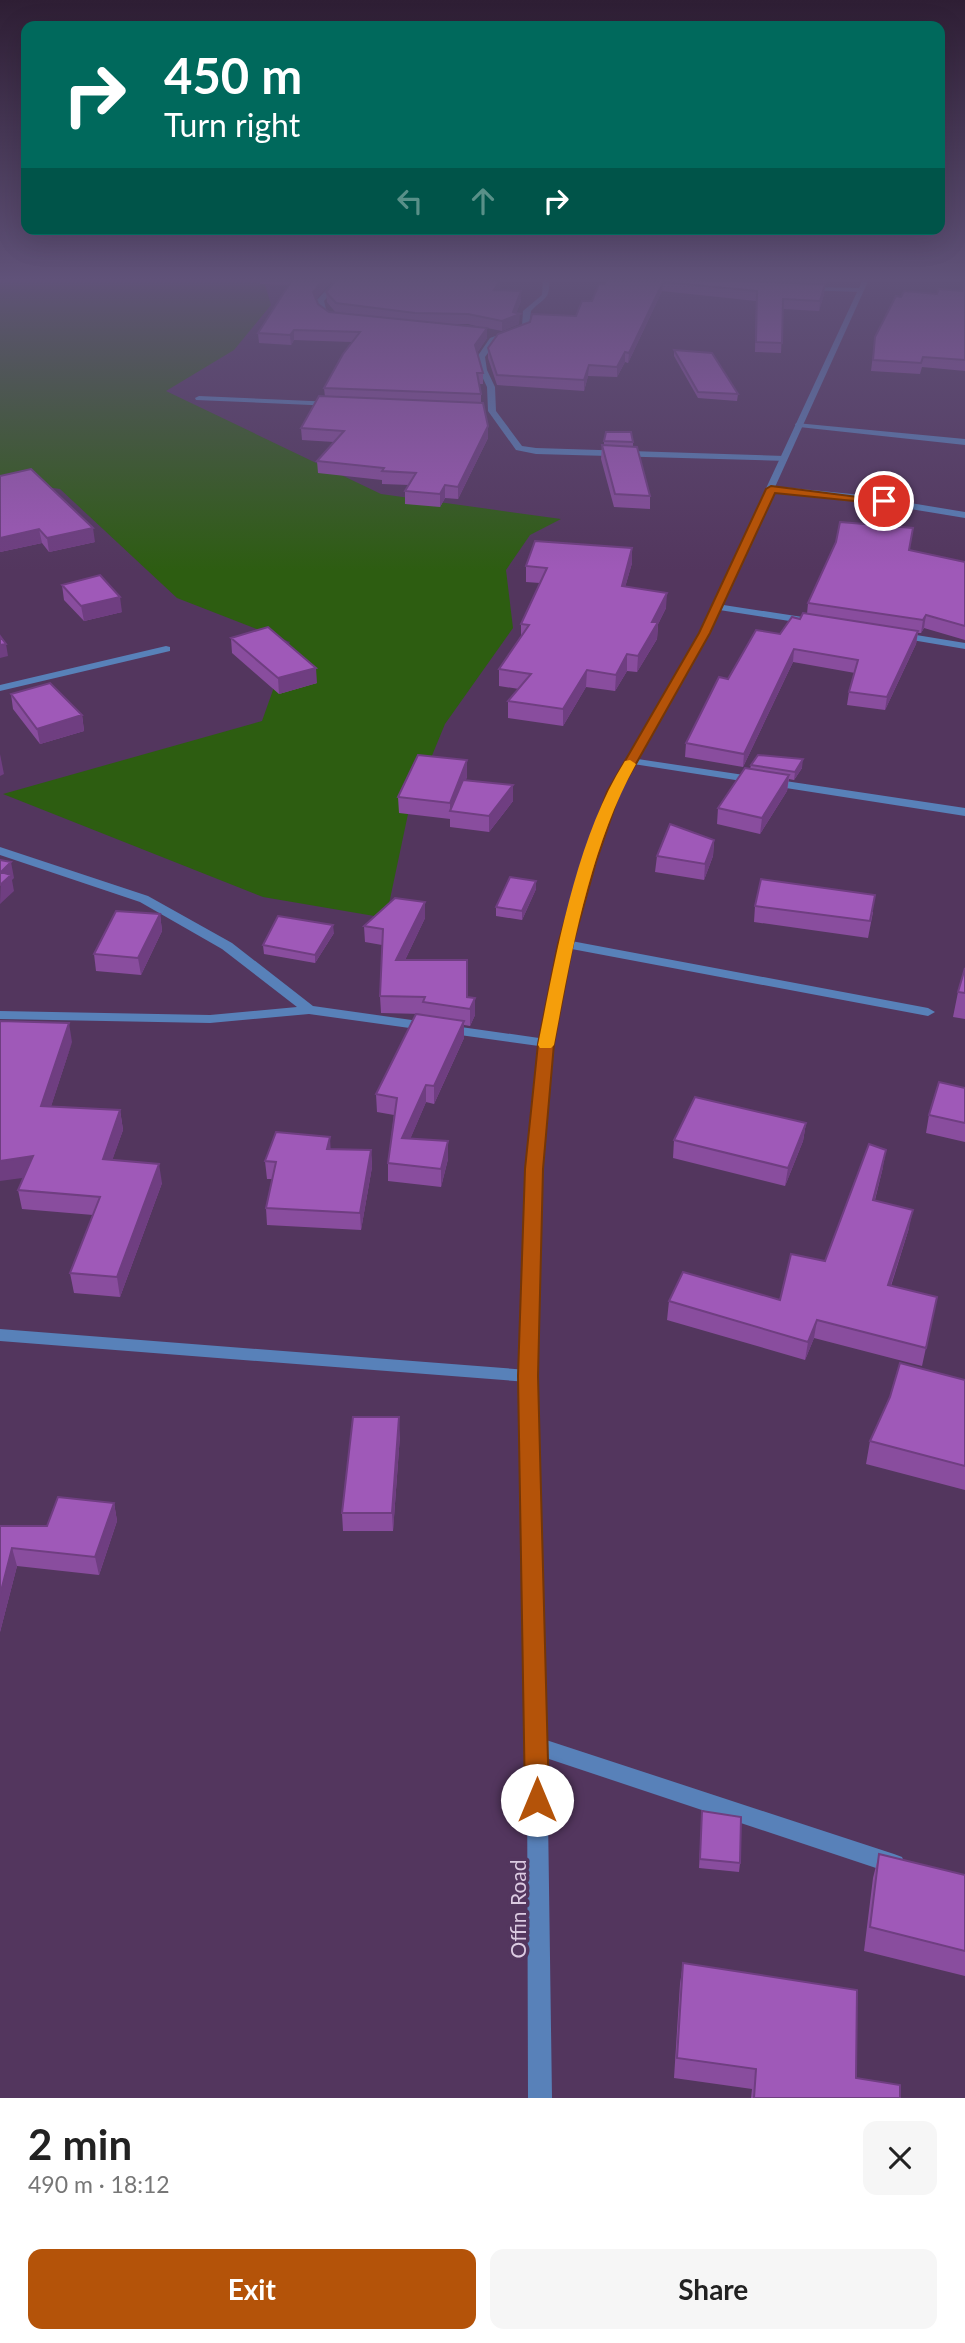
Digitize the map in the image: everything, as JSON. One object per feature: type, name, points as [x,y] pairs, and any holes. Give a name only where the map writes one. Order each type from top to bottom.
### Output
[{"type":"street","points":[[485,375],[491,387],[492,411],[524,450],[784,459]]},
{"type":"street","name":"Offin Road","points":[[540,2098],[537,1746],[528,1376],[535,1143],[546,1044],[566,944],[609,804],[717,607],[822,375]]},
{"type":"street","points":[[199,398],[343,404]]},
{"type":"street","points":[[479,411],[492,411]]},
{"type":"street","points":[[799,425],[965,442]]},
{"type":"street","points":[[771,489],[862,498],[965,515]]},
{"type":"street","points":[[717,607],[827,624]]},
{"type":"street","points":[[882,633],[965,646]]},
{"type":"street","points":[[0,688],[166,649]]},
{"type":"street","points":[[631,761],[965,813]]},
{"type":"street","points":[[0,851],[144,899],[227,946],[309,1010]]},
{"type":"street","points":[[566,944],[928,1012]]},
{"type":"street","points":[[0,1015],[210,1019],[309,1010],[546,1044]]},
{"type":"street","points":[[0,1335],[528,1376]]},
{"type":"street","points":[[537,1746],[913,1870]]},
{"type":"green space","points":[[0,375],[193,375],[166,391],[381,494],[561,519],[530,535],[506,570],[513,628],[445,724],[408,814],[386,918],[263,897],[3,794],[262,721],[290,642],[177,598],[60,489],[0,480]]},
{"type":"building","points":[[331,375],[477,375],[481,394],[324,388]]},
{"type":"building","points":[[497,375],[586,375],[584,380]]},
{"type":"building","points":[[688,375],[726,375],[738,394],[698,392]]},
{"type":"building","points":[[319,396],[483,403],[488,426],[458,487],[445,485],[440,494],[405,491],[416,473],[382,471],[384,468],[317,461],[344,431],[301,428]]},
{"type":"building","points":[[606,432],[631,432],[633,442],[604,441]]},
{"type":"building","points":[[602,445],[637,447],[650,496],[615,494]]},
{"type":"building","points":[[31,469],[93,528],[47,538],[39,529],[0,538],[0,476]]},
{"type":"building","points":[[840,522],[913,528],[909,550],[965,562],[965,626],[926,615],[923,620],[808,603],[836,542]]},
{"type":"building","points":[[535,541],[632,548],[622,586],[667,593],[652,622],[658,622],[638,656],[627,654],[616,675],[587,670],[563,709],[508,701],[531,674],[499,669],[529,625],[521,624],[547,568],[526,566]]},
{"type":"building","points":[[100,575],[120,597],[81,606],[62,585]]},
{"type":"building","points":[[803,613],[918,631],[887,697],[849,692],[858,660],[794,649],[744,754],[686,743],[719,677],[728,679],[756,630],[780,634],[792,617],[800,619]]},
{"type":"building","points":[[268,627],[316,668],[278,678],[231,638]]},
{"type":"building","points":[[50,683],[82,715],[37,729],[11,694]]},
{"type":"building","points":[[418,755],[467,760],[450,803],[398,797]]},
{"type":"building","points":[[758,755],[803,759],[795,772],[751,765]]},
{"type":"building","points":[[745,768],[789,775],[762,818],[718,808]]},
{"type":"building","points":[[463,780],[513,785],[489,816],[450,811]]},
{"type":"building","points":[[670,824],[714,840],[705,864],[657,856]]},
{"type":"building","points":[[0,860],[11,862],[1,872],[11,875],[0,885]]},
{"type":"building","points":[[510,877],[536,881],[522,911],[496,907]]},
{"type":"building","points":[[761,879],[875,895],[870,921],[755,906]]},
{"type":"building","points":[[395,898],[425,902],[396,960],[467,960],[467,997],[475,998],[470,1009],[423,1002],[425,997],[380,996],[383,929],[364,926]]},
{"type":"building","points":[[116,911],[160,914],[138,958],[94,954]]},
{"type":"building","points":[[278,916],[333,925],[315,955],[263,945]]},
{"type":"building","points":[[965,968],[965,993],[958,992]]},
{"type":"building","points":[[416,1014],[464,1021],[434,1086],[426,1085],[402,1138],[448,1141],[441,1169],[388,1163],[397,1098],[376,1094]]},
{"type":"building","points":[[0,1021],[69,1023],[41,1106],[120,1110],[103,1159],[159,1164],[117,1277],[70,1273],[100,1197],[18,1190],[33,1156],[0,1161]]},
{"type":"building","points":[[939,1082],[965,1088],[965,1123],[929,1115]]},
{"type":"building","points":[[695,1097],[806,1123],[788,1168],[674,1140]]},
{"type":"building","points":[[276,1132],[330,1137],[327,1149],[371,1150],[360,1213],[266,1208],[276,1162],[265,1161]]},
{"type":"building","points":[[869,1144],[886,1150],[873,1200],[913,1210],[888,1285],[937,1297],[926,1348],[817,1320],[808,1342],[669,1301],[683,1272],[780,1300],[791,1254],[825,1261]]},
{"type":"building","points":[[900,1363],[965,1380],[965,1466],[870,1441],[890,1397]]},
{"type":"building","points":[[353,1417],[399,1417],[392,1513],[342,1513]]},
{"type":"building","points":[[58,1497],[114,1503],[95,1557],[12,1548],[0,1595],[0,1526],[47,1526]]},
{"type":"building","points":[[702,1811],[741,1817],[740,1863],[700,1859]]},
{"type":"building","points":[[879,1854],[965,1875],[965,1951],[870,1927]]},
{"type":"building","points":[[683,1963],[857,1990],[856,2078],[900,2085],[900,2098],[754,2098],[756,2069],[677,2058]]},
{"type":"slow traffic","points":[[546,1045],[566,944],[589,862],[614,792],[630,764]]},
{"type":"route","points":[[537,1800],[528,1376],[534,1169],[546,1044],[566,944],[589,862],[614,792],[704,633],[771,489],[884,501]]}]
